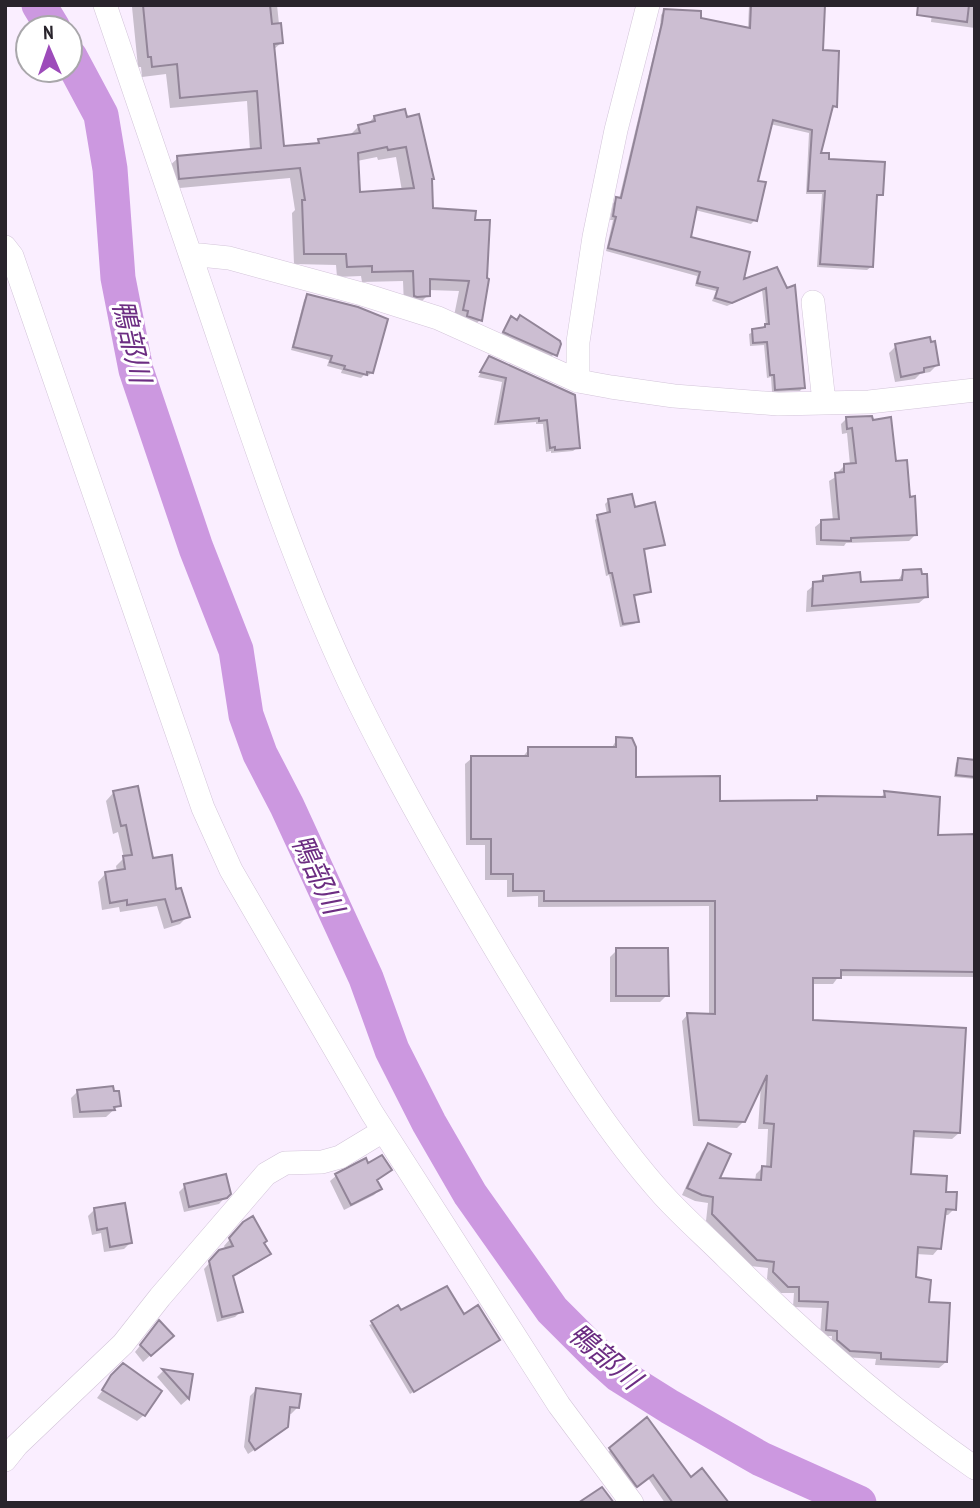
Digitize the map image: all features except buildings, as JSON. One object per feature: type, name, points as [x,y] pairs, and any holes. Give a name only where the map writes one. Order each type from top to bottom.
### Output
[{"type":"street","points":[[105,5],[288,538],[350,683],[416,812],[504,963],[580,1084],[663,1195],[760,1291],[862,1383],[975,1468]]},
{"type":"street","points":[[578,381],[578,342],[594,237],[616,130],[648,5]]},
{"type":"street","points":[[5,247],[12,256],[203,808],[231,870],[383,1131],[559,1405],[632,1503]]},
{"type":"street","points":[[190,254],[229,258],[259,265],[438,318],[578,381],[674,396],[778,404],[869,402],[975,390]]},
{"type":"street","points":[[813,302],[824,402]]},
{"type":"street","points":[[5,1460],[124,1344],[160,1297],[266,1174],[285,1163],[322,1162],[340,1157],[383,1131]]},
{"type":"waterway","name":"鴨部川","points":[[39,5],[44,14]]},
{"type":"waterway","name":"鴨部川","points":[[84,83],[101,115],[110,169],[118,278],[136,370],[196,548],[236,650],[246,715],[260,754],[287,806],[366,978],[392,1050],[429,1123],[470,1194],[552,1310],[619,1375],[761,1459],[859,1503]]}]
